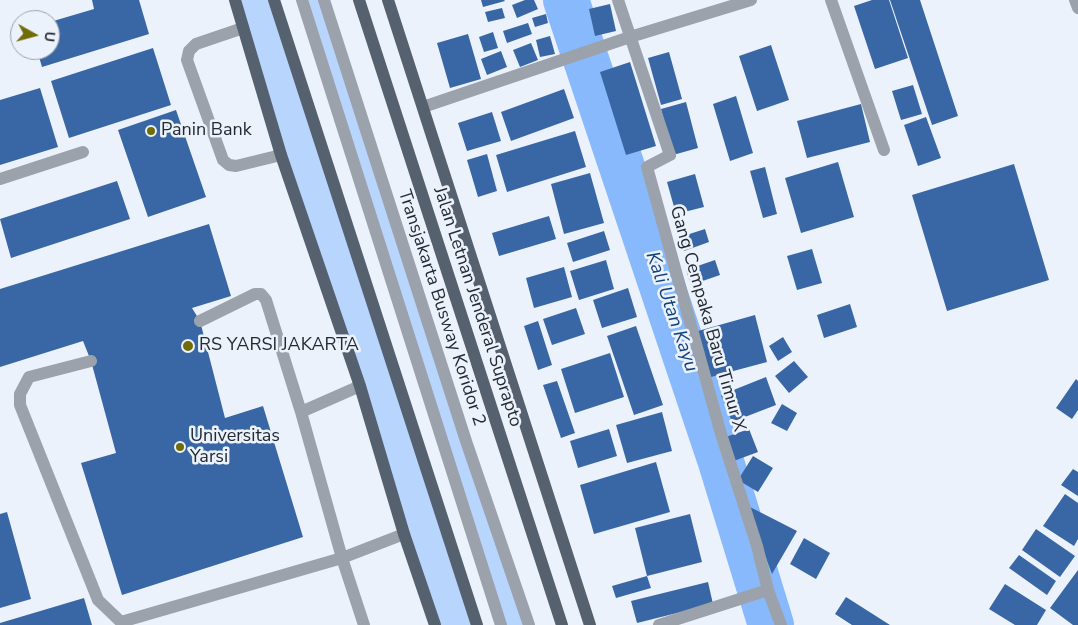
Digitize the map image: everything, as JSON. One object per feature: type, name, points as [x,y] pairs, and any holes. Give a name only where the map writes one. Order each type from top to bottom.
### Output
[{"type":"main road","points":[[235,0],[281,155],[360,386],[404,534],[435,625]]},
{"type":"main road","points":[[274,0],[477,625]]},
{"type":"main road","name":"Jalan Letnan Jenderal Suprapto","points":[[359,0],[562,625]]},
{"type":"main road","name":"Jalan Letnan Jenderal Suprapto","points":[[388,0],[590,625]]},
{"type":"street","points":[[302,0],[501,625]]},
{"type":"street","name":"Transjakarta Busway Koridor 2","points":[[324,0],[466,441],[529,625]]},
{"type":"street","points":[[618,0],[630,38]]},
{"type":"street","points":[[423,107],[630,38],[717,5],[751,0]]},
{"type":"street","points":[[831,0],[884,150]]},
{"type":"street","points":[[1075,0],[1078,8]]},
{"type":"street","points":[[243,28],[196,44],[189,51],[187,60],[223,160],[229,165],[236,166],[281,155]]},
{"type":"street","name":"Gang Cempaka Baru Timur X","points":[[630,38],[670,155],[647,167],[720,434],[757,546],[766,590],[781,625]]},
{"type":"street","points":[[0,179],[83,152]]},
{"type":"street","points":[[200,321],[255,294],[261,294],[266,300],[301,412],[342,558],[364,625]]},
{"type":"street","points":[[91,361],[29,377],[20,394],[20,405],[98,600],[121,622],[342,558],[404,534]]},
{"type":"street","points":[[301,412],[360,386]]},
{"type":"street","points":[[659,625],[766,590]]},
{"type":"shaded area","points":[[235,0],[274,0],[477,625],[435,625]]},
{"type":"shaded area","points":[[301,0],[324,0],[529,625],[501,625]]},
{"type":"building","points":[[92,0],[139,0],[149,34],[42,67],[40,60],[60,60],[60,19],[94,9]]},
{"type":"building","points":[[481,0],[504,0],[505,1],[483,7]]},
{"type":"building","points":[[525,0],[534,0],[538,9],[517,18],[512,5]]},
{"type":"building","points":[[872,0],[889,0],[908,58],[875,69],[854,6]]},
{"type":"building","points":[[890,0],[920,0],[958,116],[932,125]]},
{"type":"building","points":[[610,4],[616,31],[595,36],[589,9]]},
{"type":"building","points":[[502,8],[505,18],[488,22],[485,12]]},
{"type":"building","points":[[546,14],[548,23],[535,27],[532,18]]},
{"type":"building","points":[[528,23],[532,34],[507,43],[503,31]]},
{"type":"building","points":[[493,32],[498,48],[484,52],[479,37]]},
{"type":"building","points":[[468,34],[481,79],[450,88],[437,43]]},
{"type":"building","points":[[550,36],[555,54],[540,57],[536,40]]},
{"type":"building","points":[[531,43],[538,60],[520,67],[513,50]]},
{"type":"building","points":[[771,45],[789,100],[757,111],[739,56]]},
{"type":"building","points":[[153,48],[171,105],[69,138],[51,81]]},
{"type":"building","points":[[501,51],[507,67],[487,75],[481,59]]},
{"type":"building","points":[[669,52],[682,99],[661,105],[648,58]]},
{"type":"building","points":[[630,62],[656,146],[626,155],[600,72]]},
{"type":"building","points":[[913,85],[922,114],[901,120],[892,91]]},
{"type":"building","points":[[40,88],[58,147],[0,165],[0,100]]},
{"type":"building","points":[[564,89],[574,118],[511,141],[501,112]]},
{"type":"building","points":[[736,96],[753,153],[730,161],[713,104]]},
{"type":"building","points":[[686,102],[698,148],[673,155],[661,109]]},
{"type":"building","points":[[861,104],[870,142],[807,158],[797,121]]},
{"type":"building","points":[[176,110],[206,197],[148,217],[118,130]]},
{"type":"building","points":[[492,112],[501,141],[467,151],[458,123]]},
{"type":"building","points":[[926,117],[941,158],[918,166],[904,125]]},
{"type":"building","points":[[575,131],[586,167],[507,192],[496,155]]},
{"type":"building","points":[[487,154],[497,191],[478,197],[467,160]]},
{"type":"building","points":[[838,162],[854,217],[801,233],[785,178]]},
{"type":"building","points":[[1014,164],[1049,280],[947,311],[912,195]]},
{"type":"building","points":[[765,167],[777,214],[763,218],[750,171]]},
{"type":"building","points":[[590,173],[604,223],[564,234],[551,184]]},
{"type":"building","points":[[695,174],[704,207],[676,214],[667,182]]},
{"type":"building","points":[[117,181],[130,219],[11,258],[0,219]]},
{"type":"building","points":[[549,216],[556,239],[499,256],[492,233]]},
{"type":"building","points":[[209,224],[231,296],[192,308],[200,321],[225,418],[263,406],[303,537],[122,595],[81,463],[116,453],[91,361],[83,341],[0,367],[0,289]]},
{"type":"building","points":[[705,229],[709,242],[684,251],[680,237]]},
{"type":"building","points":[[604,231],[610,250],[573,262],[567,243]]},
{"type":"building","points":[[812,249],[822,283],[797,290],[787,256]]},
{"type":"building","points":[[606,260],[614,289],[579,300],[570,271]]},
{"type":"building","points":[[715,260],[720,275],[691,285],[686,270]]},
{"type":"building","points":[[564,267],[572,297],[534,308],[526,278]]},
{"type":"building","points":[[628,288],[637,317],[602,328],[593,300]]},
{"type":"building","points":[[850,304],[857,327],[824,338],[817,315]]},
{"type":"building","points":[[576,308],[585,334],[552,345],[543,319]]},
{"type":"building","points":[[755,315],[767,362],[711,377],[698,331]]},
{"type":"building","points":[[538,321],[552,365],[538,370],[524,326]]},
{"type":"building","points":[[636,326],[663,405],[634,415],[607,336]]},
{"type":"building","points":[[783,337],[792,352],[778,361],[769,346]]},
{"type":"building","points":[[610,353],[624,397],[575,413],[561,369]]},
{"type":"building","points":[[794,361],[808,377],[789,393],[775,376]]},
{"type":"building","points":[[766,377],[776,405],[732,422],[721,395]]},
{"type":"building","points":[[1076,379],[1078,381],[1078,410],[1072,419],[1056,408]]},
{"type":"building","points":[[557,381],[575,433],[561,438],[543,385]]},
{"type":"building","points":[[782,404],[797,413],[787,431],[771,423]]},
{"type":"building","points":[[662,412],[672,451],[627,463],[616,425]]},
{"type":"building","points":[[609,429],[617,456],[578,468],[570,441]]},
{"type":"building","points":[[749,429],[758,452],[731,462],[723,438]]},
{"type":"building","points":[[753,456],[773,468],[758,492],[738,480]]},
{"type":"building","points":[[656,462],[670,512],[594,534],[580,485]]},
{"type":"building","points":[[1073,469],[1078,472],[1078,496],[1061,485]]},
{"type":"building","points":[[1065,494],[1078,503],[1078,539],[1074,546],[1043,526]]},
{"type":"building","points":[[750,507],[797,531],[772,574],[756,531]]},
{"type":"building","points":[[7,512],[31,599],[0,608],[0,514]]},
{"type":"building","points":[[690,514],[702,562],[647,576],[635,528]]},
{"type":"building","points":[[1036,529],[1075,556],[1060,577],[1022,550]]},
{"type":"building","points":[[804,538],[830,553],[816,579],[790,564]]},
{"type":"building","points":[[1019,555],[1056,581],[1047,595],[1009,568]]},
{"type":"building","points":[[1078,570],[1078,625],[1073,625],[1050,608]]},
{"type":"building","points":[[647,576],[651,588],[616,598],[612,586]]},
{"type":"building","points":[[708,582],[713,604],[637,623],[631,601]]},
{"type":"building","points":[[1005,584],[1046,610],[1037,625],[1015,625],[989,609]]},
{"type":"building","points":[[846,597],[890,625],[852,625],[835,614]]},
{"type":"building","points":[[84,598],[92,625],[0,625],[0,623]]},
{"type":"waterway","name":"Kali Utan Kayu","points":[[566,0],[721,462],[771,625]]},
{"type":"place","name":"Panin Bank","points":[[151,131]]},
{"type":"place","name":"RS YARSI JAKARTA","points":[[188,346]]},
{"type":"place","name":"Universitas Yarsi","points":[[180,447]]}]
